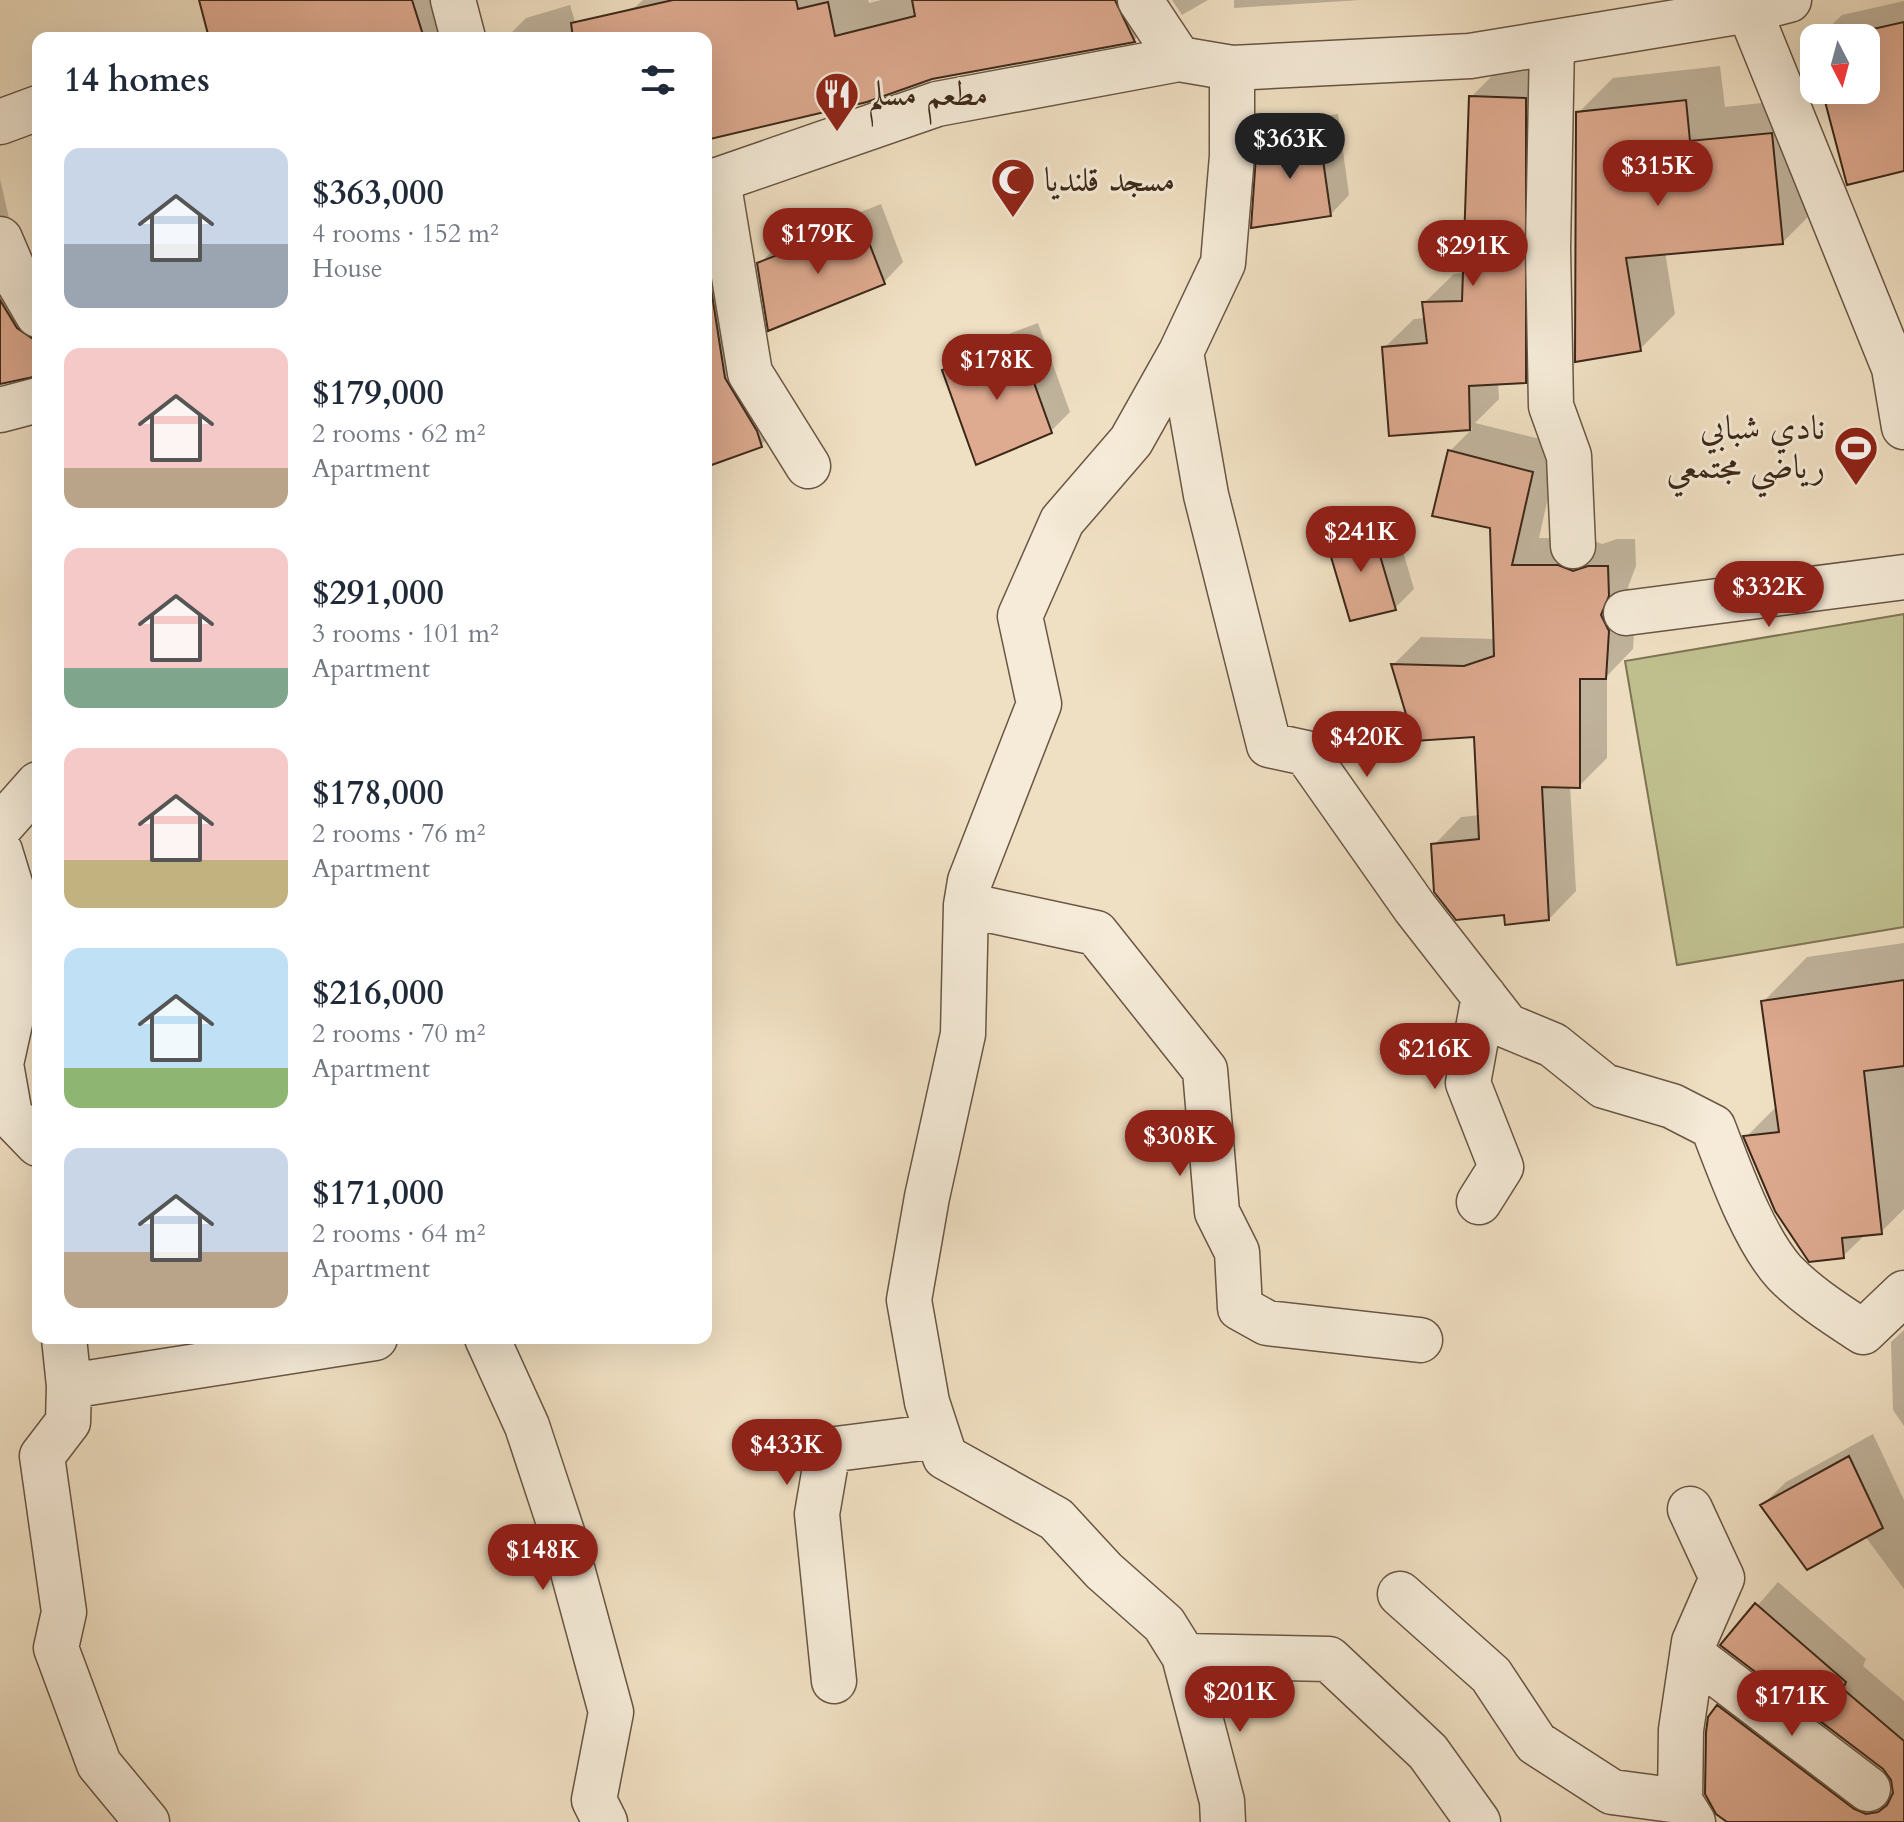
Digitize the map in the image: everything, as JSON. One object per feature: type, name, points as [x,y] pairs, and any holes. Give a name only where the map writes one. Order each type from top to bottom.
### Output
[{"type":"street","points":[[453,0],[461,32]]},
{"type":"street","points":[[1140,0],[1179,59]]},
{"type":"street","points":[[808,466],[750,373],[712,182],[937,104],[1179,59],[1232,68],[1470,56],[1769,5],[1894,368],[1904,427]]},
{"type":"street","points":[[1552,43],[1548,248],[1551,406],[1569,456],[1573,546]]},
{"type":"street","points":[[1223,1822],[1222,1801],[1184,1656],[1164,1624],[1104,1571],[1056,1519],[945,1457],[927,1402],[909,1300],[927,1197],[963,1034],[966,905],[970,881],[1039,704],[1020,616],[1062,521],[1131,441],[1181,352],[1223,263],[1232,156],[1232,68]]},
{"type":"street","points":[[0,122],[32,110]]},
{"type":"street","points":[[0,239],[32,305]]},
{"type":"street","points":[[1181,352],[1206,495],[1269,745],[1306,753],[1415,908],[1507,1026],[1553,1045],[1604,1086],[1672,1106],[1713,1127],[1735,1185],[1783,1271],[1825,1307],[1863,1332],[1904,1293]]},
{"type":"street","points":[[0,410],[32,402]]},
{"type":"street","points":[[1626,613],[1904,577]]},
{"type":"street","points":[[0,827],[32,791]]},
{"type":"street","points":[[0,851],[15,900],[14,1005],[1,1064],[16,1125]]},
{"type":"street","points":[[966,905],[1096,933],[1205,1070],[1217,1212],[1237,1252],[1240,1308],[1267,1323],[1420,1340]]},
{"type":"street","points":[[1479,1202],[1501,1167],[1468,1083],[1484,996]]},
{"type":"street","points":[[65,1344],[69,1386],[68,1422],[42,1456],[64,1612],[56,1648],[99,1764],[147,1822]]},
{"type":"street","points":[[69,1386],[337,1344]]},
{"type":"street","points":[[490,1344],[527,1426],[563,1535],[611,1712],[594,1800],[605,1822]]},
{"type":"street","points":[[834,1681],[817,1514],[828,1450],[938,1436]]},
{"type":"street","points":[[1400,1594],[1491,1675],[1536,1743],[1602,1807],[1687,1811],[1681,1730],[1692,1655],[1694,1642],[1722,1578],[1690,1509]]},
{"type":"street","points":[[1692,1655],[1868,1789]]},
{"type":"street","points":[[1184,1656],[1329,1659],[1428,1752],[1478,1822]]},
{"type":"green space","points":[[1904,614],[1904,927],[1677,965],[1625,661]]},
{"type":"building","points":[[199,0],[412,0],[422,32],[207,32]]},
{"type":"building","points":[[673,0],[796,0],[798,9],[828,2],[835,36],[915,16],[912,0],[1115,0],[1135,42],[932,79],[867,102],[712,139],[712,32],[572,32],[571,23]]},
{"type":"building","points":[[1904,22],[1904,171],[1847,185],[1826,104],[1880,104],[1880,27]]},
{"type":"building","points":[[1469,96],[1526,98],[1526,383],[1469,386],[1470,430],[1389,436],[1382,347],[1427,343],[1422,302],[1462,301]]},
{"type":"building","points":[[1686,100],[1690,141],[1772,133],[1783,244],[1626,258],[1641,351],[1575,362],[1576,112]]},
{"type":"building","points":[[1319,132],[1331,216],[1251,228],[1257,141]]},
{"type":"building","points":[[861,222],[885,284],[768,331],[757,263]]},
{"type":"building","points":[[712,295],[725,378],[757,431],[762,447],[712,465]]},
{"type":"building","points":[[0,300],[17,328],[32,338],[32,377],[0,384]]},
{"type":"building","points":[[1019,341],[1052,433],[976,465],[942,370]]},
{"type":"building","points":[[1448,450],[1533,472],[1512,565],[1558,565],[1573,571],[1588,566],[1608,566],[1609,596],[1601,615],[1609,631],[1606,679],[1580,679],[1580,788],[1542,787],[1549,920],[1505,925],[1504,915],[1456,920],[1434,892],[1431,844],[1479,839],[1474,737],[1414,741],[1391,664],[1464,666],[1494,656],[1490,528],[1432,516]]},
{"type":"building","points":[[1371,525],[1396,610],[1350,621],[1326,540]]},
{"type":"building","points":[[1904,980],[1904,1066],[1864,1071],[1882,1234],[1842,1238],[1844,1258],[1809,1262],[1775,1211],[1743,1136],[1779,1132],[1761,1001]]},
{"type":"building","points":[[1849,1456],[1883,1528],[1807,1570],[1760,1505]]},
{"type":"building","points":[[1755,1603],[1846,1682],[1843,1689],[1904,1741],[1904,1822],[1727,1822],[1716,1814],[1705,1794],[1708,1717],[1717,1705],[1854,1809],[1866,1814],[1878,1812],[1887,1805],[1893,1793],[1891,1780],[1883,1769],[1720,1645]]},
{"type":"place","name":"مطعم مسلم","points":[[837,133]]},
{"type":"place","name":"مسجد قلنديا","points":[[1013,219]]},
{"type":"place","name":"نادي شبابي رياضي مجتمعي","points":[[1856,487]]}]
